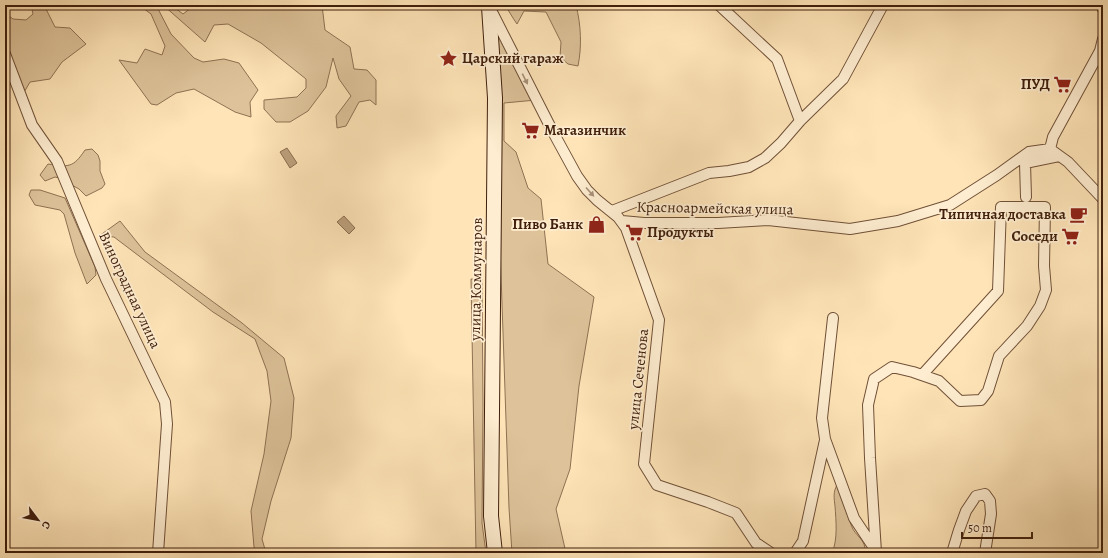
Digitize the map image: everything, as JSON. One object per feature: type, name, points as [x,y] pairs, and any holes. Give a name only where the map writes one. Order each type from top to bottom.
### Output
[{"type":"main road","name":"улица Коммунаров","points":[[488,6],[495,98],[491,516],[495,553]]},
{"type":"street","points":[[718,5],[777,60],[800,121]]},
{"type":"street","points":[[612,211],[709,172],[728,171],[749,167],[765,158],[843,79],[884,5]]},
{"type":"street","points":[[1101,5],[1103,9]]},
{"type":"street","name":"улица Сеченова","points":[[488,6],[577,176],[597,200],[612,211],[622,221],[630,237],[659,320],[644,464],[657,486],[708,502],[736,513],[756,543],[771,553]]},
{"type":"street","points":[[1103,39],[1100,51],[1053,138],[1050,149],[1068,162],[1103,199]]},
{"type":"street","name":"Виноградная улица","points":[[5,54],[32,125],[57,161],[106,279],[165,402],[167,424],[158,553]]},
{"type":"street","name":"Красноармейская улица","points":[[622,221],[644,224],[675,222],[718,223],[768,220],[850,229],[898,221],[950,204],[997,175],[1029,152],[1050,149]]},
{"type":"street","points":[[1026,197],[1025,163],[1059,156]]},
{"type":"street","points":[[876,552],[870,465],[868,405],[874,379],[892,367],[939,381],[960,401],[981,400],[988,391],[999,356],[1027,326],[1040,306],[1046,290],[1044,266],[1045,207],[1001,206],[998,291],[922,375]]},
{"type":"street","points":[[833,318],[822,418],[825,439],[854,518],[876,552]]},
{"type":"street","points":[[795,553],[803,541],[825,439]]},
{"type":"street","points":[[952,553],[966,511],[976,496],[985,494],[990,501],[991,514],[985,553]]},
{"type":"shaded area","points":[[31,5],[44,5],[55,27],[70,28],[86,44],[62,62],[50,79],[30,82],[23,94],[5,80],[5,13],[13,19],[26,20],[33,14]]},
{"type":"shaded area","points":[[139,5],[156,5],[171,34],[194,58],[203,62],[224,59],[239,63],[258,90],[250,102],[251,117],[235,112],[194,89],[176,93],[157,105],[151,104],[119,60],[137,63],[145,49],[162,55],[165,46],[151,14]]},
{"type":"shaded area","points":[[163,5],[171,5],[183,14],[195,5],[322,5],[325,30],[350,47],[354,69],[367,70],[376,80],[376,105],[370,100],[359,102],[346,126],[337,128],[336,116],[351,96],[339,79],[333,58],[326,87],[308,111],[290,122],[276,122],[264,109],[264,100],[297,97],[306,88],[306,79],[261,43],[228,24],[214,25],[205,42]]},
{"type":"shaded area","points":[[505,5],[576,5],[580,36],[578,66],[568,64],[560,57],[561,42],[546,12],[524,11],[517,24]]},
{"type":"shaded area","points":[[489,7],[536,100],[504,103],[504,141],[516,152],[528,188],[541,199],[548,264],[594,297],[579,386],[570,469],[556,509],[566,553],[512,553],[509,508],[495,98]]},
{"type":"shaded area","points":[[287,148],[297,163],[290,168],[280,152]]},
{"type":"shaded area","points":[[92,149],[98,155],[100,161],[100,171],[105,184],[102,188],[86,196],[79,189],[59,178],[55,177],[45,181],[40,175],[48,164],[61,166],[70,165],[81,156],[85,150]]},
{"type":"shaded area","points":[[31,190],[40,190],[65,198],[95,267],[96,275],[87,284],[75,253],[64,214],[60,210],[35,205],[29,195]]},
{"type":"shaded area","points":[[344,216],[355,228],[349,234],[337,222]]},
{"type":"shaded area","points":[[120,221],[145,252],[242,323],[284,358],[294,398],[291,438],[271,501],[262,539],[266,553],[256,553],[254,547],[251,511],[264,454],[271,401],[267,371],[255,339],[213,312],[114,237],[99,236]]},
{"type":"shaded area","points":[[471,279],[482,279],[482,523],[486,553],[476,553]]},
{"type":"shaded area","points":[[837,485],[841,489],[845,499],[848,516],[852,527],[864,545],[865,548],[862,553],[832,553],[836,536],[834,495]]},
{"type":"place","name":"Царский гараж","points":[[449,58]]},
{"type":"place","name":"ПУД","points":[[1063,84]]},
{"type":"place","name":"Магазинчик","points":[[531,130]]},
{"type":"place","name":"Типичная доставка","points":[[1079,214]]},
{"type":"place","name":"Пиво Банк","points":[[596,224]]},
{"type":"place","name":"Продукты","points":[[634,232]]},
{"type":"place","name":"Соседи","points":[[1071,236]]}]
